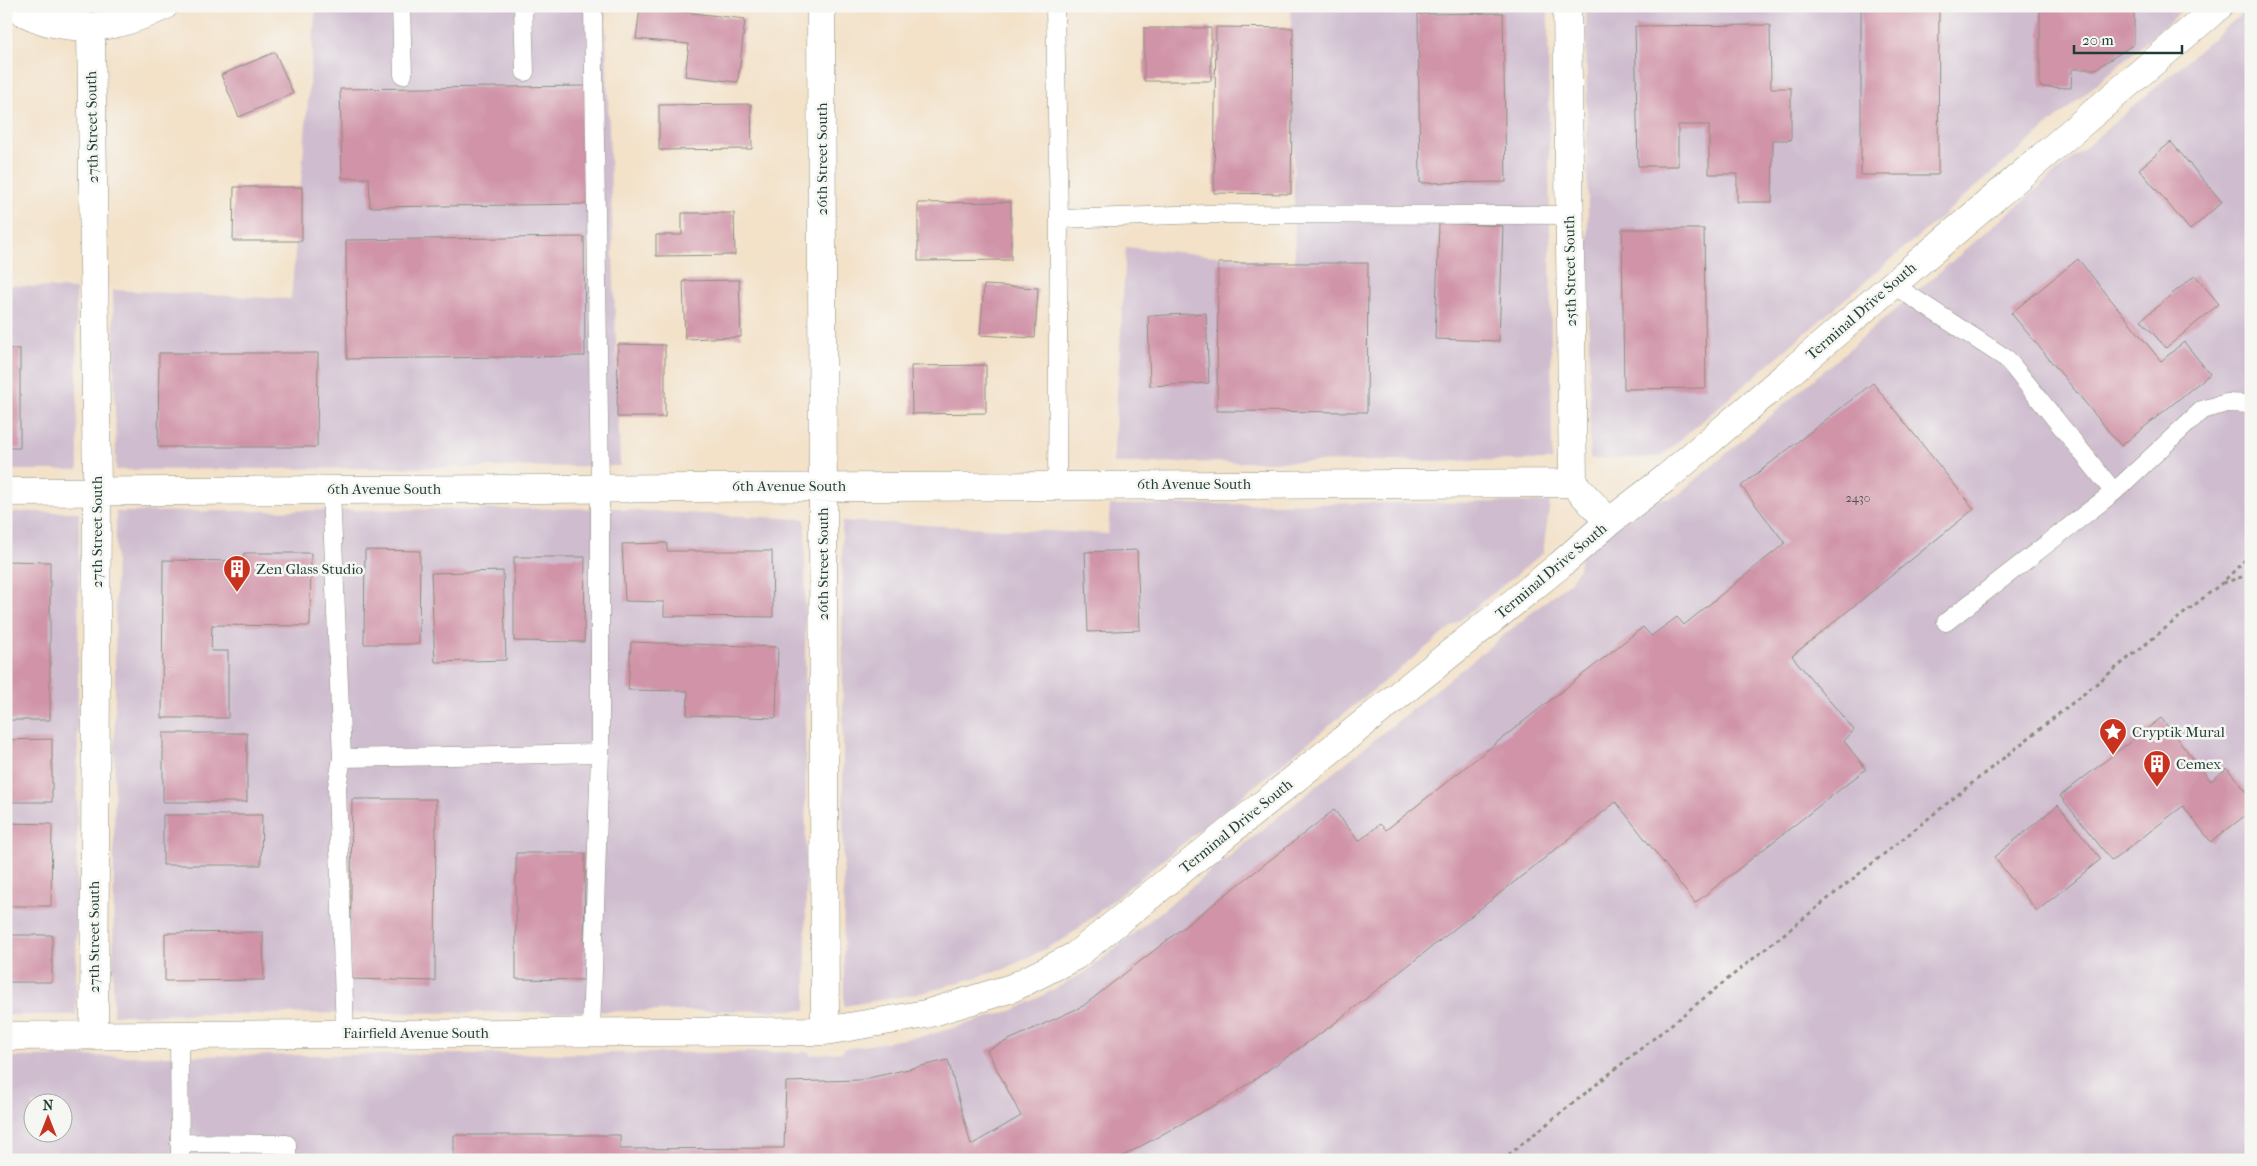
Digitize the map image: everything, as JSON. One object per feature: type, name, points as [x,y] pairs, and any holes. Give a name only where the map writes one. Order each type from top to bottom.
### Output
[{"type":"street","points":[[10,6],[48,22],[90,28],[132,21],[164,6]]},
{"type":"street","name":"26th Street South","points":[[821,6],[825,1031]]},
{"type":"street","name":"25th Street South","points":[[1567,6],[1573,483]]},
{"type":"street","name":"Terminal Drive South","points":[[825,1031],[926,1014],[1012,988],[1075,956],[1560,565],[1609,522],[1666,478],[2219,6]]},
{"type":"street","name":"27th Street South","points":[[90,28],[98,491],[94,1036]]},
{"type":"street","points":[[1573,483],[1609,522]]},
{"type":"street","name":"6th Avenue South","points":[[6,492],[1057,484],[1573,483]]},
{"type":"street","name":"Fairfield Avenue South","points":[[6,1036],[825,1031]]},
{"type":"lane","points":[[402,6],[403,75]]},
{"type":"lane","points":[[524,6],[524,72]]},
{"type":"lane","points":[[591,1032],[600,752],[600,487],[593,6]]},
{"type":"lane","points":[[1054,6],[1059,219],[1057,484]]},
{"type":"lane","points":[[1059,219],[1207,214],[1569,215]]},
{"type":"lane","points":[[1892,284],[2007,359],[2114,492]]},
{"type":"lane","points":[[1946,622],[2114,492],[2202,410],[2227,403],[2251,404]]},
{"type":"lane","points":[[331,490],[342,758],[337,787],[345,1034]]},
{"type":"lane","points":[[342,758],[600,752]]},
{"type":"lane","points":[[179,1035],[180,1152],[287,1144],[287,1160]]},
{"type":"path","points":[[1502,1160],[2222,583],[2251,554]]},
{"type":"path","points":[[2222,583],[2251,574]]},
{"type":"shaded area","points":[[316,6],[605,6],[620,466],[116,470],[113,290],[291,299]]},
{"type":"shaded area","points":[[1291,6],[1548,6],[1552,460],[1113,463],[1126,247],[1295,264]]},
{"type":"shaded area","points":[[1586,6],[2188,6],[1660,457],[1590,459]]},
{"type":"shaded area","points":[[2251,6],[2251,1160],[6,1160],[6,1057],[809,1052],[810,1055],[843,1052],[844,1049],[929,1035],[1017,1009],[1086,972],[1571,581],[1579,568],[1588,502],[1667,499],[1678,495]]},
{"type":"shaded area","points":[[6,285],[76,289],[78,470],[6,470]]},
{"type":"shaded area","points":[[1550,502],[1543,553],[1066,938],[1005,969],[922,993],[844,1006],[842,521],[1108,534],[1110,505]]},
{"type":"shaded area","points":[[621,508],[622,510],[805,519],[806,1010],[113,1015],[116,512]]},
{"type":"shaded area","points":[[6,512],[79,512],[76,1015],[6,1015]]},
{"type":"building","points":[[1861,6],[1939,6],[1938,175],[1861,175]]},
{"type":"building","points":[[2040,6],[2134,6],[2134,44],[2096,69],[2072,69],[2071,88],[2040,87]]},
{"type":"building","points":[[640,7],[745,19],[738,82],[685,76],[689,44],[636,39]]},
{"type":"building","points":[[1503,13],[1506,182],[1420,183],[1418,14]]},
{"type":"building","points":[[1770,25],[1771,88],[1791,88],[1791,140],[1773,140],[1772,202],[1737,202],[1737,174],[1709,174],[1709,125],[1678,125],[1678,166],[1638,166],[1635,26]]},
{"type":"building","points":[[1216,27],[1293,28],[1291,194],[1214,193]]},
{"type":"building","points":[[1144,28],[1211,28],[1211,81],[1144,81]]},
{"type":"building","points":[[275,52],[293,93],[239,117],[221,75]]},
{"type":"building","points":[[586,86],[587,204],[370,207],[369,178],[342,178],[340,89]]},
{"type":"building","points":[[751,104],[752,149],[659,150],[659,105]]},
{"type":"building","points":[[2171,142],[2222,202],[2190,230],[2139,169]]},
{"type":"building","points":[[234,187],[302,187],[302,241],[233,241]]},
{"type":"building","points":[[1011,202],[1011,260],[918,261],[918,203]]},
{"type":"building","points":[[682,213],[734,213],[735,255],[656,256],[656,235],[682,235]]},
{"type":"building","points":[[1439,223],[1503,226],[1499,341],[1435,339]]},
{"type":"building","points":[[1622,229],[1704,229],[1706,388],[1624,389]]},
{"type":"building","points":[[584,237],[585,356],[347,359],[346,240]]},
{"type":"building","points":[[2078,259],[2161,361],[2184,342],[2210,374],[2121,446],[2011,313]]},
{"type":"building","points":[[1218,263],[1368,263],[1367,412],[1217,411]]},
{"type":"building","points":[[2195,275],[2219,304],[2166,348],[2141,320]]},
{"type":"building","points":[[739,280],[741,337],[685,339],[683,281]]},
{"type":"building","points":[[984,285],[1038,288],[1035,338],[980,335]]},
{"type":"building","points":[[1206,313],[1209,383],[1150,386],[1148,316]]},
{"type":"building","points":[[618,344],[665,345],[665,417],[617,417]]},
{"type":"building","points":[[6,349],[20,349],[20,448],[6,448]]},
{"type":"building","points":[[159,353],[318,353],[317,447],[158,447]]},
{"type":"building","points":[[986,365],[986,413],[912,414],[911,366]]},
{"type":"building","points":[[1873,383],[1974,509],[1792,656],[1854,730],[1844,741],[1866,769],[1695,903],[1616,802],[1331,1026],[1231,1096],[1116,1160],[454,1160],[454,1135],[620,1135],[620,1149],[784,1148],[786,1082],[860,1080],[948,1060],[971,1145],[1021,1116],[987,1050],[1083,1006],[1334,810],[1359,841],[1380,824],[1386,830],[1643,627],[1651,636],[1677,617],[1684,625],[1785,543],[1741,486]]},
{"type":"building","points":[[667,543],[667,551],[772,551],[773,617],[664,616],[664,602],[625,601],[622,544]]},
{"type":"building","points":[[365,550],[420,551],[419,644],[364,644]]},
{"type":"building","points":[[1137,550],[1140,630],[1088,632],[1085,552]]},
{"type":"building","name":"Zen Glass Studio","points":[[244,553],[311,553],[310,626],[212,625],[211,651],[228,651],[228,718],[162,718],[163,560],[243,561]]},
{"type":"building","points":[[514,557],[585,557],[584,642],[514,641]]},
{"type":"building","points":[[6,561],[50,562],[50,720],[6,720]]},
{"type":"building","points":[[503,571],[506,660],[435,662],[431,573]]},
{"type":"building","points":[[631,642],[778,647],[776,718],[687,715],[688,691],[628,690]]},
{"type":"building","name":"Cemex","points":[[2161,718],[2211,781],[2227,768],[2251,797],[2251,811],[2211,842],[2183,806],[2112,861],[2060,796]]},
{"type":"building","points":[[163,733],[247,733],[247,802],[163,802]]},
{"type":"building","points":[[52,739],[52,802],[6,802],[6,740]]},
{"type":"building","points":[[352,799],[436,799],[435,981],[350,979]]},
{"type":"building","points":[[2058,805],[2101,859],[2037,911],[1994,857]]},
{"type":"building","points":[[163,815],[262,815],[261,865],[163,865]]},
{"type":"building","points":[[6,823],[52,824],[51,906],[6,906]]},
{"type":"building","points":[[516,853],[585,853],[584,980],[516,979]]},
{"type":"building","points":[[263,932],[264,980],[165,981],[165,933]]},
{"type":"building","points":[[6,935],[52,935],[52,982],[6,982]]},
{"type":"place","name":"Zen Glass Studio","points":[[237,593]]},
{"type":"place","name":"Cryptik Mural","points":[[2113,756]]},
{"type":"place","name":"Cemex","points":[[2157,788]]}]
